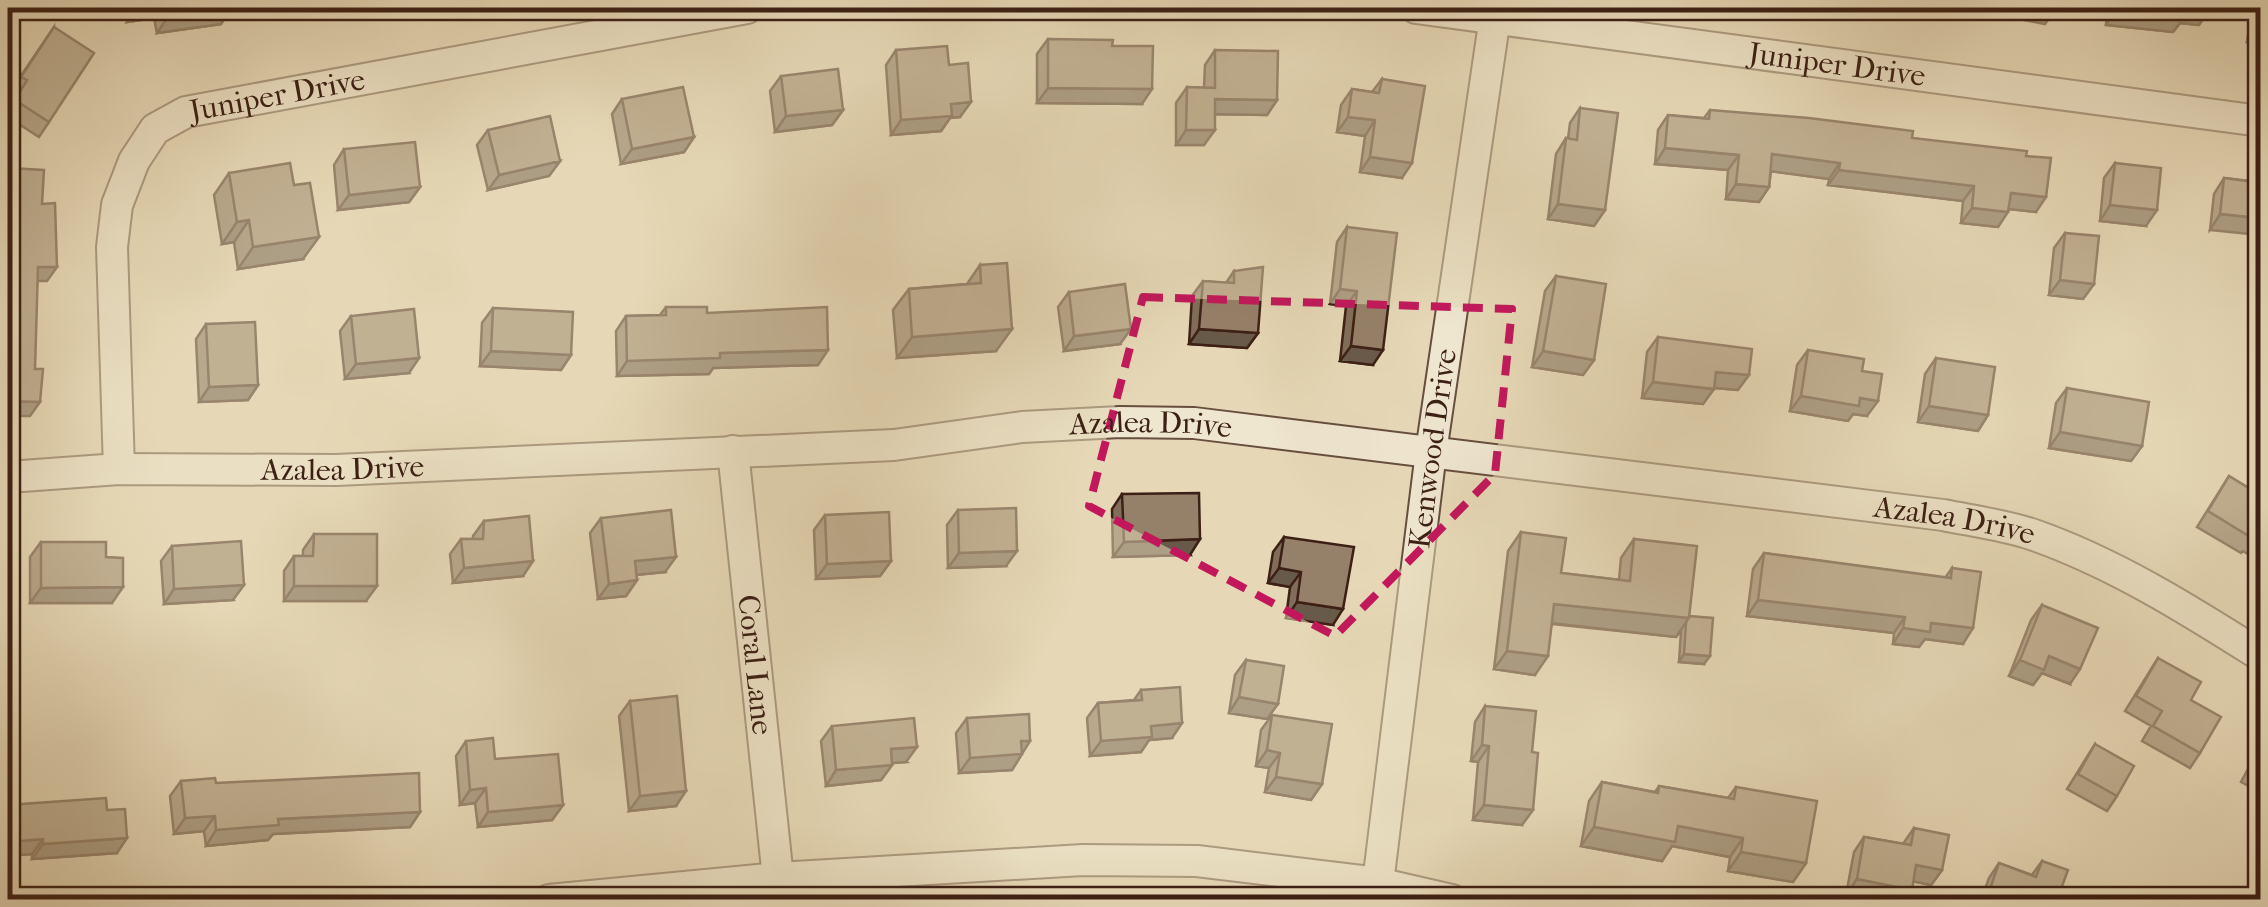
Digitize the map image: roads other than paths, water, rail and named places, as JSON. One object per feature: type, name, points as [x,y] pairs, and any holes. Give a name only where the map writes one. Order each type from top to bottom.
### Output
[{"type":"street","name":"Juniper Drive","points":[[119,469],[112,247],[117,205],[134,160],[155,129],[186,112],[747,8]]},
{"type":"street","name":"Juniper Drive","points":[[1416,8],[2260,121]]},
{"type":"street","name":"Kenwood Drive","points":[[1378,883],[1430,452],[1495,17]]},
{"type":"street","name":"Azalea Drive","points":[[8,477],[119,469],[336,470],[894,445],[1022,427],[1194,422],[1943,514],[2032,534],[2086,558],[2194,613],[2260,655]]},
{"type":"street","name":"Coral Lane","points":[[733,451],[778,878]]},
{"type":"street","points":[[549,900],[778,878],[1121,860],[1197,861],[1378,883],[1452,900]]}]
